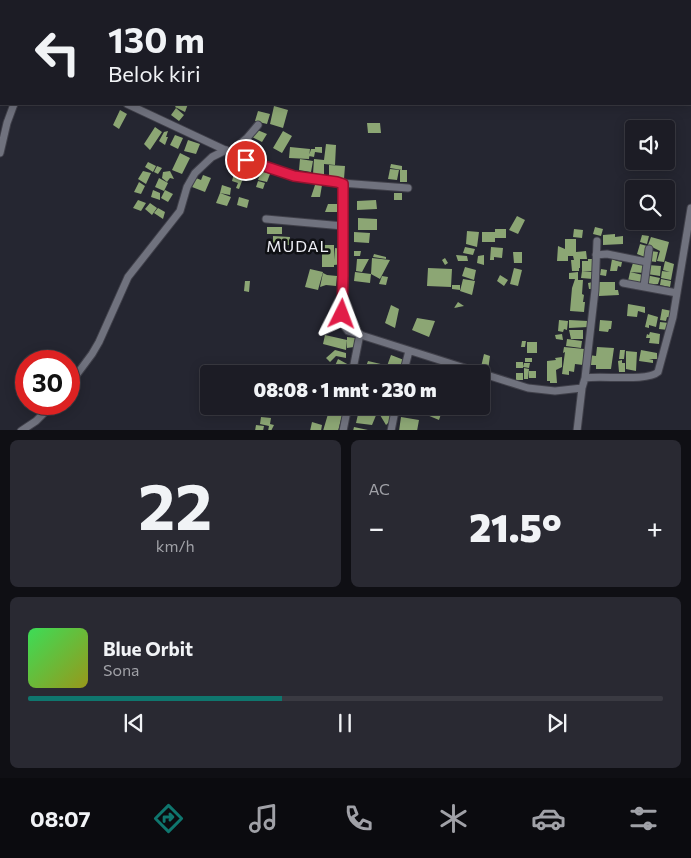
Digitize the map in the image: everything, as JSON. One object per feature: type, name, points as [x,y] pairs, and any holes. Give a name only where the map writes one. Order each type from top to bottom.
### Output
[{"type":"street","points":[[0,153],[14,105]]},
{"type":"street","points":[[129,105],[254,164],[271,170],[294,176],[341,183],[408,188]]},
{"type":"street","points":[[80,370],[99,342],[128,278],[180,211],[187,186],[195,173],[212,157],[228,151],[248,138],[258,125]]},
{"type":"street","points":[[341,183],[344,188],[342,322],[348,331],[528,388],[555,391],[582,388]]},
{"type":"street","points":[[585,378],[643,377],[656,373],[660,365],[677,293],[691,208]]},
{"type":"street","points":[[266,219],[343,226]]},
{"type":"street","points":[[577,430],[595,290],[597,241]]},
{"type":"street","points":[[644,286],[649,249]]},
{"type":"street","points":[[596,255],[607,254],[647,262]]},
{"type":"street","points":[[623,283],[677,293]]},
{"type":"street","points":[[354,365],[360,334]]},
{"type":"street","points":[[405,365],[409,351]]},
{"type":"street","points":[[21,430],[36,421],[42,415]]},
{"type":"street","points":[[343,430],[346,415]]},
{"type":"street","points":[[391,430],[394,415]]},
{"type":"building","points":[[176,105],[188,105],[185,112],[175,107]]},
{"type":"building","points":[[274,106],[288,110],[283,128],[270,124]]},
{"type":"building","points":[[176,108],[184,115],[179,121],[171,115]]},
{"type":"building","points":[[120,110],[127,114],[119,129],[113,125]]},
{"type":"building","points":[[258,111],[270,114],[267,124],[255,121]]},
{"type":"building","points":[[367,123],[380,123],[381,133],[368,133]]},
{"type":"building","points":[[155,127],[162,132],[150,150],[144,144]]},
{"type":"building","points":[[255,129],[267,134],[262,142],[252,137]]},
{"type":"building","points":[[168,131],[165,145],[159,141],[164,132]]},
{"type":"building","points":[[283,131],[292,136],[282,153],[273,148]]},
{"type":"building","points":[[175,135],[183,138],[178,149],[170,145]]},
{"type":"building","points":[[188,140],[200,144],[196,154],[184,151]]},
{"type":"building","points":[[249,140],[259,145],[252,159],[242,154]]},
{"type":"building","points":[[326,144],[336,145],[335,165],[324,164],[324,175],[313,174],[314,159],[324,160]]},
{"type":"building","points":[[290,147],[310,149],[309,159],[289,158]]},
{"type":"building","points":[[315,147],[322,147],[322,153],[315,152],[314,157],[309,156],[311,149],[315,149]]},
{"type":"building","points":[[180,153],[190,158],[182,174],[172,170]]},
{"type":"building","points":[[300,159],[313,161],[311,172],[299,170]]},
{"type":"building","points":[[148,162],[156,166],[153,172],[145,167]]},
{"type":"building","points":[[391,164],[402,166],[402,170],[390,168]]},
{"type":"building","points":[[329,165],[345,166],[344,179],[329,178]]},
{"type":"building","points":[[157,166],[162,168],[158,174],[154,172]]},
{"type":"building","points":[[236,166],[247,168],[239,189],[236,188],[238,183],[232,181]]},
{"type":"building","points":[[390,169],[399,170],[397,180],[388,179]]},
{"type":"building","points":[[400,170],[407,170],[407,182],[400,182]]},
{"type":"building","points":[[143,171],[151,173],[146,184],[138,179]]},
{"type":"building","points":[[170,171],[174,179],[170,178],[167,182],[162,178],[163,172]]},
{"type":"building","points":[[261,171],[270,174],[267,182],[258,180]]},
{"type":"building","points":[[203,175],[211,178],[205,192],[192,187],[196,178],[201,180]]},
{"type":"building","points":[[159,178],[168,183],[164,191],[155,187]]},
{"type":"building","points":[[258,181],[265,183],[263,189],[256,187]]},
{"type":"building","points":[[139,182],[145,186],[141,194],[134,192]]},
{"type":"building","points":[[222,185],[231,188],[230,195],[220,193]]},
{"type":"building","points":[[315,185],[322,185],[320,197],[311,197]]},
{"type":"building","points":[[153,190],[160,193],[160,200],[151,197]]},
{"type":"building","points":[[165,190],[173,194],[168,202],[161,198]]},
{"type":"building","points":[[220,193],[231,197],[227,206],[216,203]]},
{"type":"building","points":[[394,193],[402,193],[402,200],[394,200]]},
{"type":"building","points":[[239,197],[249,200],[247,208],[237,205]]},
{"type":"building","points":[[138,200],[146,203],[141,211],[133,208]]},
{"type":"building","points":[[376,200],[377,209],[357,210],[357,201]]},
{"type":"building","points":[[150,203],[157,208],[152,215],[145,209]]},
{"type":"building","points":[[328,204],[342,204],[342,212],[325,212]]},
{"type":"building","points":[[158,208],[165,212],[163,219],[154,213]]},
{"type":"building","points":[[517,216],[525,220],[518,234],[509,230]]},
{"type":"building","points":[[358,218],[377,219],[377,230],[358,230]]},
{"type":"building","points":[[267,227],[282,227],[282,234],[267,234]]},
{"type":"building","points":[[595,227],[603,229],[601,236],[593,234]]},
{"type":"building","points":[[495,229],[506,229],[506,238],[495,238],[495,242],[482,242],[482,232],[495,232]]},
{"type":"building","points":[[574,229],[583,230],[582,238],[573,237]]},
{"type":"building","points":[[467,231],[479,232],[477,247],[466,244]]},
{"type":"building","points":[[354,232],[370,233],[369,243],[354,242]]},
{"type":"building","points":[[615,234],[615,237],[623,236],[623,244],[603,245],[603,235]]},
{"type":"building","points":[[642,235],[649,236],[647,244],[640,242]]},
{"type":"building","points":[[273,236],[290,237],[289,245],[273,245]]},
{"type":"building","points":[[651,237],[669,242],[664,262],[657,261],[660,251],[648,245]]},
{"type":"building","points":[[565,239],[576,239],[576,252],[586,251],[587,259],[580,259],[579,271],[572,271],[571,260],[574,260],[573,256],[568,256],[568,261],[557,261],[558,246],[565,249]]},
{"type":"building","points":[[640,244],[647,246],[645,257],[637,254]]},
{"type":"building","points":[[322,245],[334,245],[334,260],[335,248],[342,249],[343,264],[334,265],[334,267],[322,267]]},
{"type":"building","points":[[465,247],[475,249],[473,255],[463,253]]},
{"type":"building","points":[[491,247],[503,248],[502,258],[494,257],[494,260],[490,260]]},
{"type":"building","points":[[354,251],[361,251],[360,256],[354,256]]},
{"type":"building","points":[[651,251],[658,252],[656,262],[649,261]]},
{"type":"building","points":[[513,252],[522,252],[522,263],[514,263]]},
{"type":"building","points":[[374,254],[386,257],[386,259],[373,257]]},
{"type":"building","points":[[456,255],[467,256],[468,261],[458,261]]},
{"type":"building","points":[[484,255],[484,265],[477,263],[478,256]]},
{"type":"building","points":[[372,258],[390,260],[380,279],[371,274]]},
{"type":"building","points":[[445,258],[448,263],[445,265],[442,260]]},
{"type":"building","points":[[357,259],[369,259],[362,272],[356,271]]},
{"type":"building","points":[[588,259],[593,259],[592,271],[582,271],[582,261],[588,261]]},
{"type":"building","points":[[612,259],[622,262],[621,267],[618,266],[617,271],[610,271]]},
{"type":"building","points":[[665,261],[674,264],[671,280],[661,278],[662,271],[670,272],[663,270]]},
{"type":"building","points":[[633,263],[645,264],[644,273],[630,272]]},
{"type":"building","points":[[648,265],[661,266],[660,276],[647,274]]},
{"type":"building","points":[[465,267],[476,270],[474,280],[462,276]]},
{"type":"building","points":[[428,268],[452,269],[451,287],[427,286]]},
{"type":"building","points":[[514,268],[522,270],[518,286],[510,284]]},
{"type":"building","points":[[310,269],[323,272],[318,290],[305,287]]},
{"type":"building","points":[[601,269],[607,270],[606,276],[600,275]]},
{"type":"building","points":[[582,271],[593,272],[593,279],[581,278]]},
{"type":"building","points":[[355,272],[371,274],[370,283],[354,281]]},
{"type":"building","points":[[578,272],[578,280],[583,280],[584,312],[570,311],[572,288],[575,279],[569,279],[569,273]]},
{"type":"building","points":[[630,272],[643,275],[641,284],[628,281]]},
{"type":"building","points":[[323,273],[337,276],[336,286],[326,285],[320,287]]},
{"type":"building","points":[[500,275],[508,280],[504,286],[497,281]]},
{"type":"building","points":[[646,275],[660,278],[658,284],[647,285]]},
{"type":"building","points":[[382,276],[388,277],[386,285],[379,284]]},
{"type":"building","points":[[463,279],[475,281],[472,295],[460,291]]},
{"type":"building","points":[[661,279],[671,281],[670,287],[660,285]]},
{"type":"building","points":[[245,281],[250,281],[249,292],[244,291]]},
{"type":"building","points":[[593,282],[593,289],[589,289],[588,283]]},
{"type":"building","points":[[599,282],[615,282],[615,290],[618,290],[619,295],[599,296]]},
{"type":"building","points":[[452,285],[460,285],[460,290],[452,289]]},
{"type":"building","points":[[458,302],[464,306],[454,308]]},
{"type":"building","points":[[628,304],[645,307],[645,313],[638,311],[637,317],[627,316]]},
{"type":"building","points":[[391,305],[399,309],[395,328],[385,323]]},
{"type":"building","points":[[662,309],[672,311],[671,318],[667,317],[666,321],[660,320]]},
{"type":"building","points":[[648,314],[658,317],[656,327],[649,325],[649,328],[645,327]]},
{"type":"building","points":[[417,318],[435,321],[429,337],[412,330]]},
{"type":"building","points":[[559,320],[568,321],[567,330],[564,329],[563,332],[558,331]]},
{"type":"building","points":[[569,320],[588,321],[588,327],[569,328]]},
{"type":"building","points":[[600,320],[612,321],[611,329],[608,332],[599,331]]},
{"type":"building","points":[[660,322],[669,323],[668,330],[659,329]]},
{"type":"building","points":[[569,330],[583,330],[583,339],[571,339]]},
{"type":"building","points":[[650,332],[660,334],[659,344],[649,343],[650,338],[646,338]]},
{"type":"building","points":[[562,334],[563,340],[556,339],[555,335]]},
{"type":"building","points":[[325,335],[347,340],[346,350],[323,344]]},
{"type":"building","points":[[347,337],[356,338],[354,347],[347,348]]},
{"type":"building","points":[[567,339],[582,341],[581,348],[566,346]]},
{"type":"building","points":[[522,341],[526,341],[525,347],[521,347]]},
{"type":"building","points":[[527,342],[537,342],[537,353],[527,353]]},
{"type":"building","points":[[564,347],[584,349],[583,365],[575,364],[574,372],[569,371],[569,375],[562,374]]},
{"type":"building","points":[[597,347],[614,348],[611,369],[596,369],[596,365],[589,365],[589,355],[596,356]]},
{"type":"building","points":[[335,350],[346,353],[346,358],[336,356],[330,362],[326,358]]},
{"type":"building","points":[[620,350],[625,350],[624,359],[619,359]]},
{"type":"building","points":[[641,350],[657,353],[657,359],[649,359],[653,360],[653,363],[639,361]]},
{"type":"building","points":[[626,351],[637,352],[636,371],[626,369]]},
{"type":"building","points":[[484,354],[490,356],[489,365],[481,365]]},
{"type":"building","points":[[391,355],[404,360],[402,365],[387,365]]},
{"type":"building","points":[[562,357],[562,367],[556,370],[557,383],[550,383],[550,381],[547,381],[547,361]]},
{"type":"building","points":[[525,358],[532,358],[532,362],[525,362]]},
{"type":"building","points":[[338,359],[349,365],[335,365]]},
{"type":"building","points":[[622,360],[622,363],[625,363],[625,372],[619,372],[618,361]]},
{"type":"building","points":[[368,361],[385,365],[367,365]]},
{"type":"building","points":[[516,362],[523,362],[523,368],[516,368]]},
{"type":"building","points":[[524,363],[530,363],[529,368],[523,367]]},
{"type":"building","points":[[524,368],[529,369],[528,379],[524,379]]},
{"type":"building","points":[[529,371],[536,371],[536,378],[529,378]]},
{"type":"building","points":[[516,373],[523,373],[523,380],[516,380]]},
{"type":"building","points":[[328,415],[342,416],[338,430],[323,430]]},
{"type":"building","points":[[358,415],[376,415],[372,425],[356,423]]},
{"type":"building","points":[[380,415],[389,415],[391,420],[386,425]]},
{"type":"building","points":[[427,415],[441,415],[439,420]]},
{"type":"building","points":[[261,417],[271,418],[270,424],[274,425],[272,430],[268,430],[269,426],[260,424]]},
{"type":"building","points":[[401,417],[419,420],[417,430],[399,430]]},
{"type":"building","points":[[312,422],[322,425],[321,430],[310,430]]},
{"type":"building","points":[[256,425],[264,426],[263,430],[255,430]]},
{"type":"building","points":[[354,427],[368,430],[353,430]]},
{"type":"district","name":"MUDAL","points":[[298,245]]},
{"type":"route","points":[[246,160],[271,170],[294,176],[343,184],[342,314]]}]
